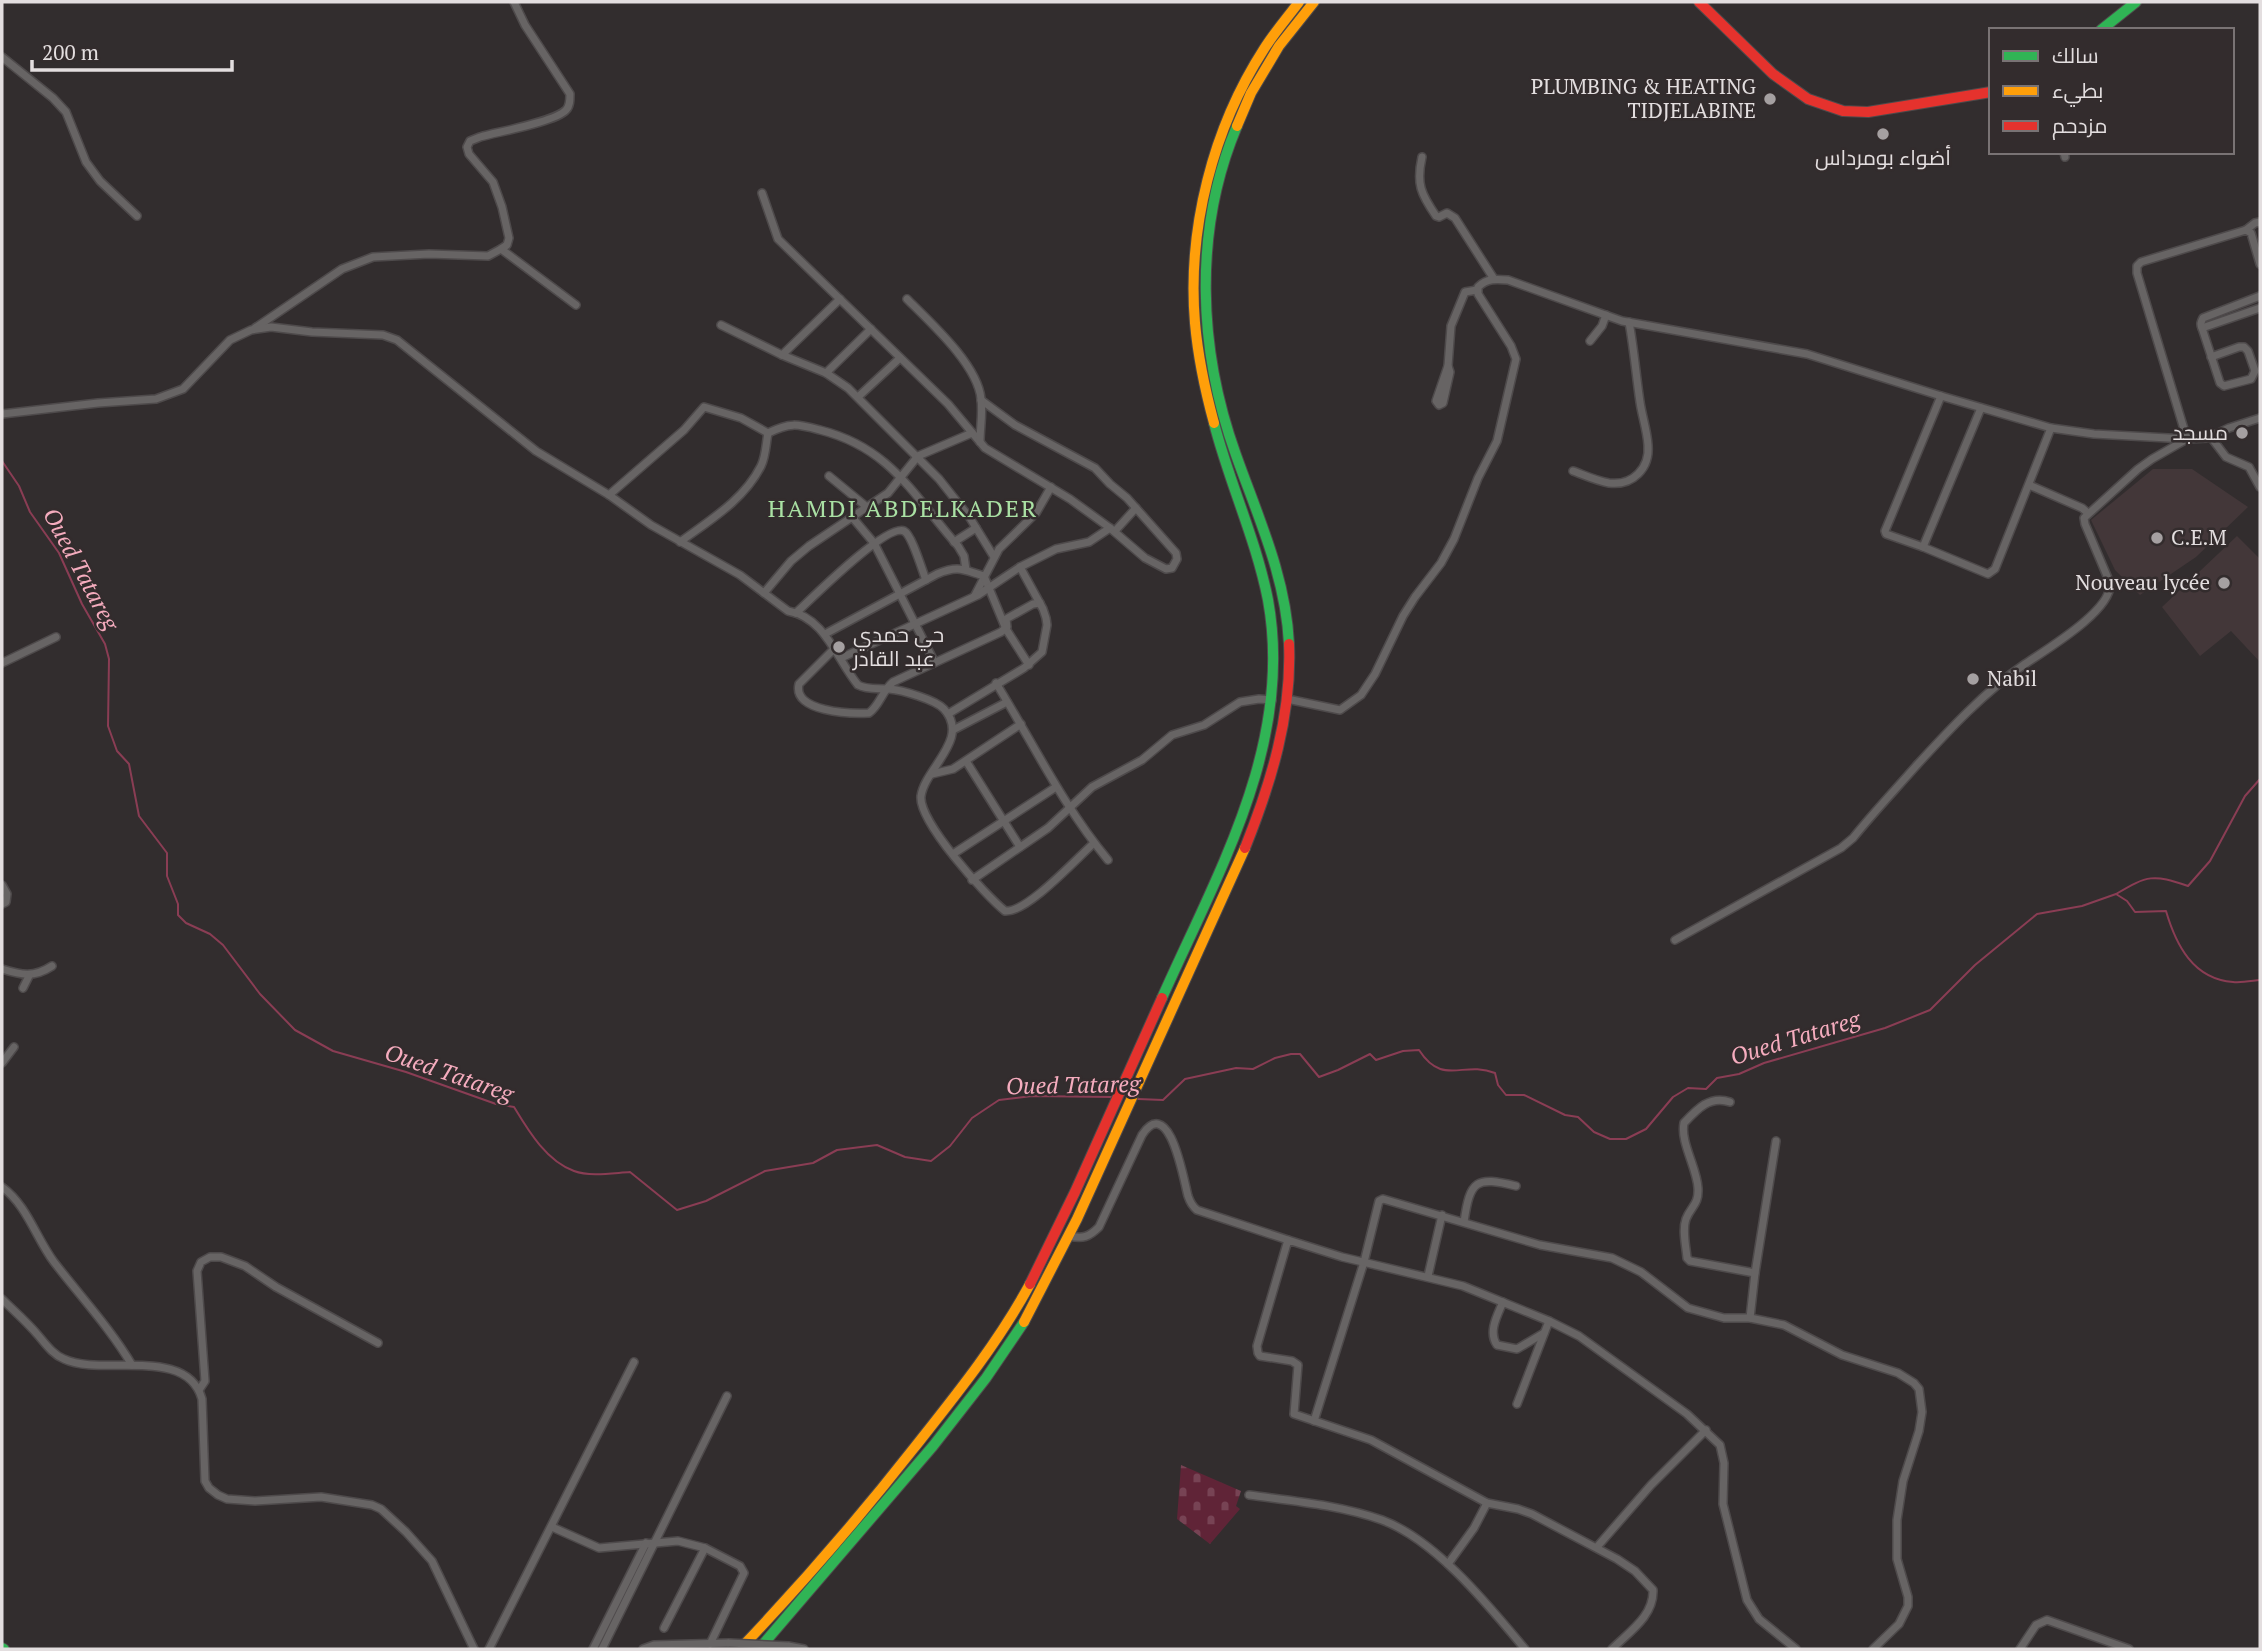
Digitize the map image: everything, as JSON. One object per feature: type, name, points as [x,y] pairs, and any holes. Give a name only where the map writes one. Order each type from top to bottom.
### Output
[{"type":"main road","points":[[740,1649],[867,1507],[944,1411],[988,1353],[1024,1294],[1074,1195],[1246,802],[1262,750],[1272,700],[1274,633],[1259,555],[1207,401],[1196,345],[1192,285],[1197,228],[1211,165],[1231,108],[1299,2]]},
{"type":"main road","points":[[759,1649],[877,1515],[968,1403],[1015,1336],[1048,1280],[1069,1236],[1261,808],[1280,738],[1287,699],[1289,639],[1279,579],[1223,417],[1211,365],[1205,318],[1204,278],[1210,215],[1227,155],[1246,103],[1269,49],[1314,2]]},
{"type":"main road","points":[[1699,2],[1773,74],[1808,99],[1843,111],[1868,112],[1989,92]]},
{"type":"main road","points":[[2104,28],[2136,2]]},
{"type":"street","points":[[2,414],[156,399],[183,389],[230,340],[251,330],[342,269],[373,257],[429,254],[488,256],[507,245],[509,238],[494,183],[469,154],[467,147],[470,141],[480,137],[549,119],[564,111],[570,101],[570,94],[525,25],[514,2]]},
{"type":"street","points":[[2,57],[53,98],[66,112],[86,162],[100,181],[136,216]]},
{"type":"street","points":[[1422,157],[1418,184],[1434,214],[1439,217],[1450,214],[1455,218],[1494,279]]},
{"type":"street","points":[[762,193],[778,239],[948,404],[990,453],[1051,487],[1113,529],[1145,558],[1166,569],[1172,568],[1177,554],[1136,508],[1090,463],[1015,425],[981,400]]},
{"type":"street","points":[[2187,439],[2137,266],[2141,262],[2246,230],[2260,222]]},
{"type":"street","points":[[2246,230],[2251,233],[2260,264]]},
{"type":"street","points":[[501,249],[576,305]]},
{"type":"street","points":[[1448,366],[1451,326],[1466,290],[1477,290],[1483,283],[1494,279],[1508,280],[1629,322],[1807,354],[2052,428],[2094,434],[2187,439],[2210,436],[2260,418]]},
{"type":"street","points":[[1287,699],[1340,710],[1361,695],[1375,674],[1403,617],[1441,563],[1454,539],[1497,441],[1515,363],[1511,346],[1477,290]]},
{"type":"street","points":[[2211,357],[2244,347],[2252,361],[2254,375],[2251,379],[2224,386],[2220,383],[2211,357],[2201,322],[2203,318],[2260,296]]},
{"type":"street","points":[[782,355],[840,299]]},
{"type":"street","points":[[907,299],[962,358],[976,383],[981,400],[980,443]]},
{"type":"street","points":[[2202,328],[2260,308]]},
{"type":"street","points":[[1590,341],[1602,326],[1606,315]]},
{"type":"street","points":[[1573,471],[1608,483],[1635,478],[1643,469],[1648,446],[1629,322]]},
{"type":"street","points":[[721,325],[825,373],[858,397],[954,496],[994,557]]},
{"type":"street","points":[[251,330],[271,327],[383,335],[397,340],[536,451],[680,542],[740,575],[788,611],[796,613],[825,634],[858,685],[863,688],[891,687],[940,705],[948,714],[953,730],[949,743],[921,795],[922,806],[972,880],[1005,911],[1011,911],[1041,893],[1094,843]]},
{"type":"street","points":[[825,373],[871,329]]},
{"type":"street","points":[[858,397],[900,358]]},
{"type":"street","points":[[1941,396],[1885,534],[1988,574],[1992,573],[2052,428]]},
{"type":"street","points":[[609,495],[684,430],[704,407],[741,418],[768,433]]},
{"type":"street","points":[[1923,547],[1981,408]]},
{"type":"street","points":[[768,433],[786,424],[793,424],[840,435],[869,449],[902,478],[954,542],[964,556],[967,570]]},
{"type":"street","points":[[680,542],[727,509],[744,490],[762,464],[768,433]]},
{"type":"street","points":[[764,593],[791,561],[888,493],[918,456],[972,433]]},
{"type":"street","points":[[2210,436],[2226,457],[2249,467],[2260,487]]},
{"type":"street","points":[[1675,940],[1841,848],[1956,724],[2019,668],[2102,606],[2111,590],[2110,583],[2084,518],[2138,469],[2187,439]]},
{"type":"street","points":[[829,476],[868,508]]},
{"type":"street","points":[[2029,485],[2088,513]]},
{"type":"street","points":[[975,596],[999,549],[1036,513],[1051,487]]},
{"type":"street","points":[[841,658],[975,596],[1056,548],[1089,542],[1113,529],[1136,508]]},
{"type":"street","points":[[852,517],[874,543],[934,662]]},
{"type":"street","points":[[954,542],[976,528]]},
{"type":"street","points":[[796,613],[874,543],[898,530],[906,532],[912,542],[926,580]]},
{"type":"street","points":[[948,714],[1038,657],[1044,644],[1047,625],[1040,603],[1020,567]]},
{"type":"street","points":[[825,634],[950,569],[967,570],[984,576]]},
{"type":"street","points":[[984,576],[1005,626],[1029,664]]},
{"type":"street","points":[[1005,626],[1006,619],[1040,603]]},
{"type":"street","points":[[835,648],[798,686],[800,694],[809,704],[823,709],[869,713],[876,708],[891,687],[1005,626]]},
{"type":"street","points":[[2,663],[56,637]]},
{"type":"street","points":[[996,683],[1056,787],[1108,860]]},
{"type":"street","points":[[972,880],[1048,828],[1092,787],[1142,761],[1172,736],[1204,724],[1240,702],[1272,700]]},
{"type":"street","points":[[953,730],[1007,702]]},
{"type":"street","points":[[932,774],[949,770],[966,761],[1021,724]]},
{"type":"street","points":[[966,761],[1020,847]]},
{"type":"street","points":[[953,855],[1056,787]]},
{"type":"street","points":[[2,885],[7,897],[2,904]]},
{"type":"street","points":[[2,969],[29,976],[42,973],[52,966]]},
{"type":"street","points":[[23,988],[29,976]]},
{"type":"street","points":[[2,1063],[13,1047]]},
{"type":"street","points":[[1730,1102],[1722,1099],[1707,1103],[1684,1123],[1684,1134],[1699,1192],[1697,1203],[1686,1219],[1687,1258],[1690,1261],[1755,1273]]},
{"type":"street","points":[[1069,1236],[1081,1239],[1090,1236],[1099,1227],[1142,1135],[1147,1127],[1161,1125],[1173,1140],[1188,1197],[1197,1210],[1364,1262],[1464,1286],[1579,1336],[1687,1414],[1720,1445],[1723,1454],[1723,1504],[1747,1600],[1759,1619],[1796,1649]]},
{"type":"street","points":[[1750,1318],[1776,1141]]},
{"type":"street","points":[[1464,1222],[1469,1196],[1478,1183],[1493,1180],[1516,1186]]},
{"type":"street","points":[[2,1187],[12,1195],[54,1261],[116,1339],[132,1365]]},
{"type":"street","points":[[1314,1421],[1364,1262],[1379,1201],[1386,1198],[1540,1245],[1612,1258],[1641,1272],[1688,1308],[1724,1318],[1750,1318],[1784,1325],[1842,1355],[1907,1377],[1919,1389],[1922,1412],[1919,1431],[1897,1509],[1897,1559],[1908,1606],[1899,1623],[1873,1649]]},
{"type":"street","points":[[1428,1276],[1442,1215]]},
{"type":"street","points":[[1288,1240],[1257,1346],[1262,1357],[1292,1361],[1298,1365],[1294,1413],[1371,1440],[1487,1503],[1518,1508],[1532,1514],[1597,1547],[1635,1571],[1653,1590],[1653,1601],[1649,1611],[1612,1649]]},
{"type":"street","points":[[200,1390],[205,1381],[197,1271],[201,1262],[210,1256],[246,1266],[276,1287],[378,1343]]},
{"type":"street","points":[[2,1299],[46,1346],[61,1358],[87,1365],[158,1366],[192,1381],[200,1390],[202,1399],[205,1481],[218,1495],[241,1501],[321,1497],[372,1505],[381,1509],[432,1561],[474,1649]]},
{"type":"street","points":[[1503,1302],[1493,1325],[1493,1339],[1497,1345],[1517,1349],[1544,1333]]},
{"type":"street","points":[[1517,1404],[1549,1321]]},
{"type":"street","points":[[489,1649],[634,1362]]},
{"type":"street","points":[[593,1649],[727,1396]]},
{"type":"street","points":[[1597,1547],[1651,1485],[1706,1430]]},
{"type":"street","points":[[1249,1495],[1342,1510],[1382,1520],[1410,1535],[1447,1564],[1481,1597],[1525,1649]]},
{"type":"street","points":[[1447,1564],[1474,1528],[1487,1503]]},
{"type":"street","points":[[552,1527],[599,1548],[673,1540],[705,1548],[740,1566],[744,1573],[710,1644]]},
{"type":"street","points":[[602,1649],[650,1542]]},
{"type":"street","points":[[664,1628],[705,1548]]},
{"type":"street","points":[[2020,1649],[2036,1625],[2047,1620],[2129,1649]]},
{"type":"street","points":[[643,1649],[654,1646],[729,1643],[804,1649]]},
{"type":"shaded area","name":"C.E.M","points":[[2153,469],[2192,469],[2248,507],[2196,557],[2140,595],[2115,570],[2091,520]]},
{"type":"shaded area","name":"Nouveau lycée","points":[[2237,536],[2260,559],[2260,662],[2231,631],[2200,656],[2162,607]]},
{"type":"green space","points":[[1181,1465],[1241,1491],[1236,1506],[1240,1509],[1210,1544],[1177,1519]]},
{"type":"waterway","name":"Oued Tatareg","points":[[2,461],[19,486],[30,512],[59,553],[82,604],[105,644],[109,659],[108,726],[117,751],[129,764],[139,816],[167,853],[167,876],[178,904],[178,915],[186,923],[210,934],[223,945],[260,994],[295,1030],[333,1051],[406,1072],[496,1104],[514,1107],[539,1144],[564,1166],[587,1174],[630,1172],[677,1210],[706,1201],[765,1171],[813,1163],[837,1150],[877,1145],[905,1157],[931,1161],[950,1146],[972,1118],[999,1100],[1032,1096],[1112,1097]]},
{"type":"waterway","points":[[2116,894],[2151,878],[2188,886],[2210,861],[2245,796],[2260,779]]},
{"type":"waterway","name":"Oued Tatareg","points":[[1138,1099],[1163,1100],[1185,1079],[1236,1068],[1253,1069],[1275,1058],[1291,1054],[1300,1054],[1319,1077],[1370,1054],[1376,1060],[1403,1051],[1419,1050],[1428,1061],[1445,1070],[1473,1069],[1495,1073],[1498,1085],[1506,1095],[1524,1095],[1565,1115],[1578,1117],[1594,1132],[1610,1139],[1626,1139],[1646,1129],[1673,1097],[1688,1088],[1706,1089],[1717,1078],[1739,1074],[1764,1063],[1885,1028],[1930,1010],[1975,965],[2037,914],[2082,906],[2116,894],[2127,901],[2135,912],[2166,911],[2181,948],[2188,958],[2207,974],[2233,982],[2260,980]]},
{"type":"traffic: fast","points":[[2104,28],[2136,2]]},
{"type":"traffic: fast","points":[[1237,126],[1223,166],[1207,248],[1208,332],[1223,415],[1277,571],[1289,644]]},
{"type":"traffic: fast","points":[[1162,998],[1206,903],[1246,805],[1261,756],[1270,705],[1273,653],[1268,600],[1257,555],[1214,423]]},
{"type":"traffic: fast","points":[[759,1649],[933,1446],[986,1378],[1024,1322]]},
{"type":"traffic: slow","points":[[1214,423],[1202,373],[1195,323],[1195,252],[1207,180],[1231,112],[1246,80],[1276,31],[1299,2]]},
{"type":"traffic: slow","points":[[1237,126],[1251,93],[1279,46],[1314,2]]},
{"type":"traffic: slow","points":[[1024,1322],[1077,1219],[1245,848]]},
{"type":"traffic: slow","points":[[740,1649],[829,1551],[914,1448],[990,1348],[1030,1284]]},
{"type":"traffic: jam","points":[[1699,2],[1773,74],[1808,99],[1843,111],[1868,112],[1989,92]]},
{"type":"traffic: jam","points":[[1245,848],[1278,748],[1287,697],[1289,644]]},
{"type":"traffic: jam","points":[[1030,1284],[1075,1192],[1162,998]]},
{"type":"place","name":"PLUMBING & HEATING TIDJELABINE","points":[[1770,99]]},
{"type":"place","name":"أضواء بومرداس","points":[[1883,134]]},
{"type":"place","name":"مسجد","points":[[2242,433]]},
{"type":"place","name":"C.E.M","points":[[2157,538]]},
{"type":"place","name":"Nouveau lycée","points":[[2224,583]]},
{"type":"place","name":"حي حمدي عبد القادر","points":[[839,647]]},
{"type":"place","name":"Nabil","points":[[1973,679]]},
{"type":"district","name":"HAMDI ABDELKADER","points":[[903,509]]}]
